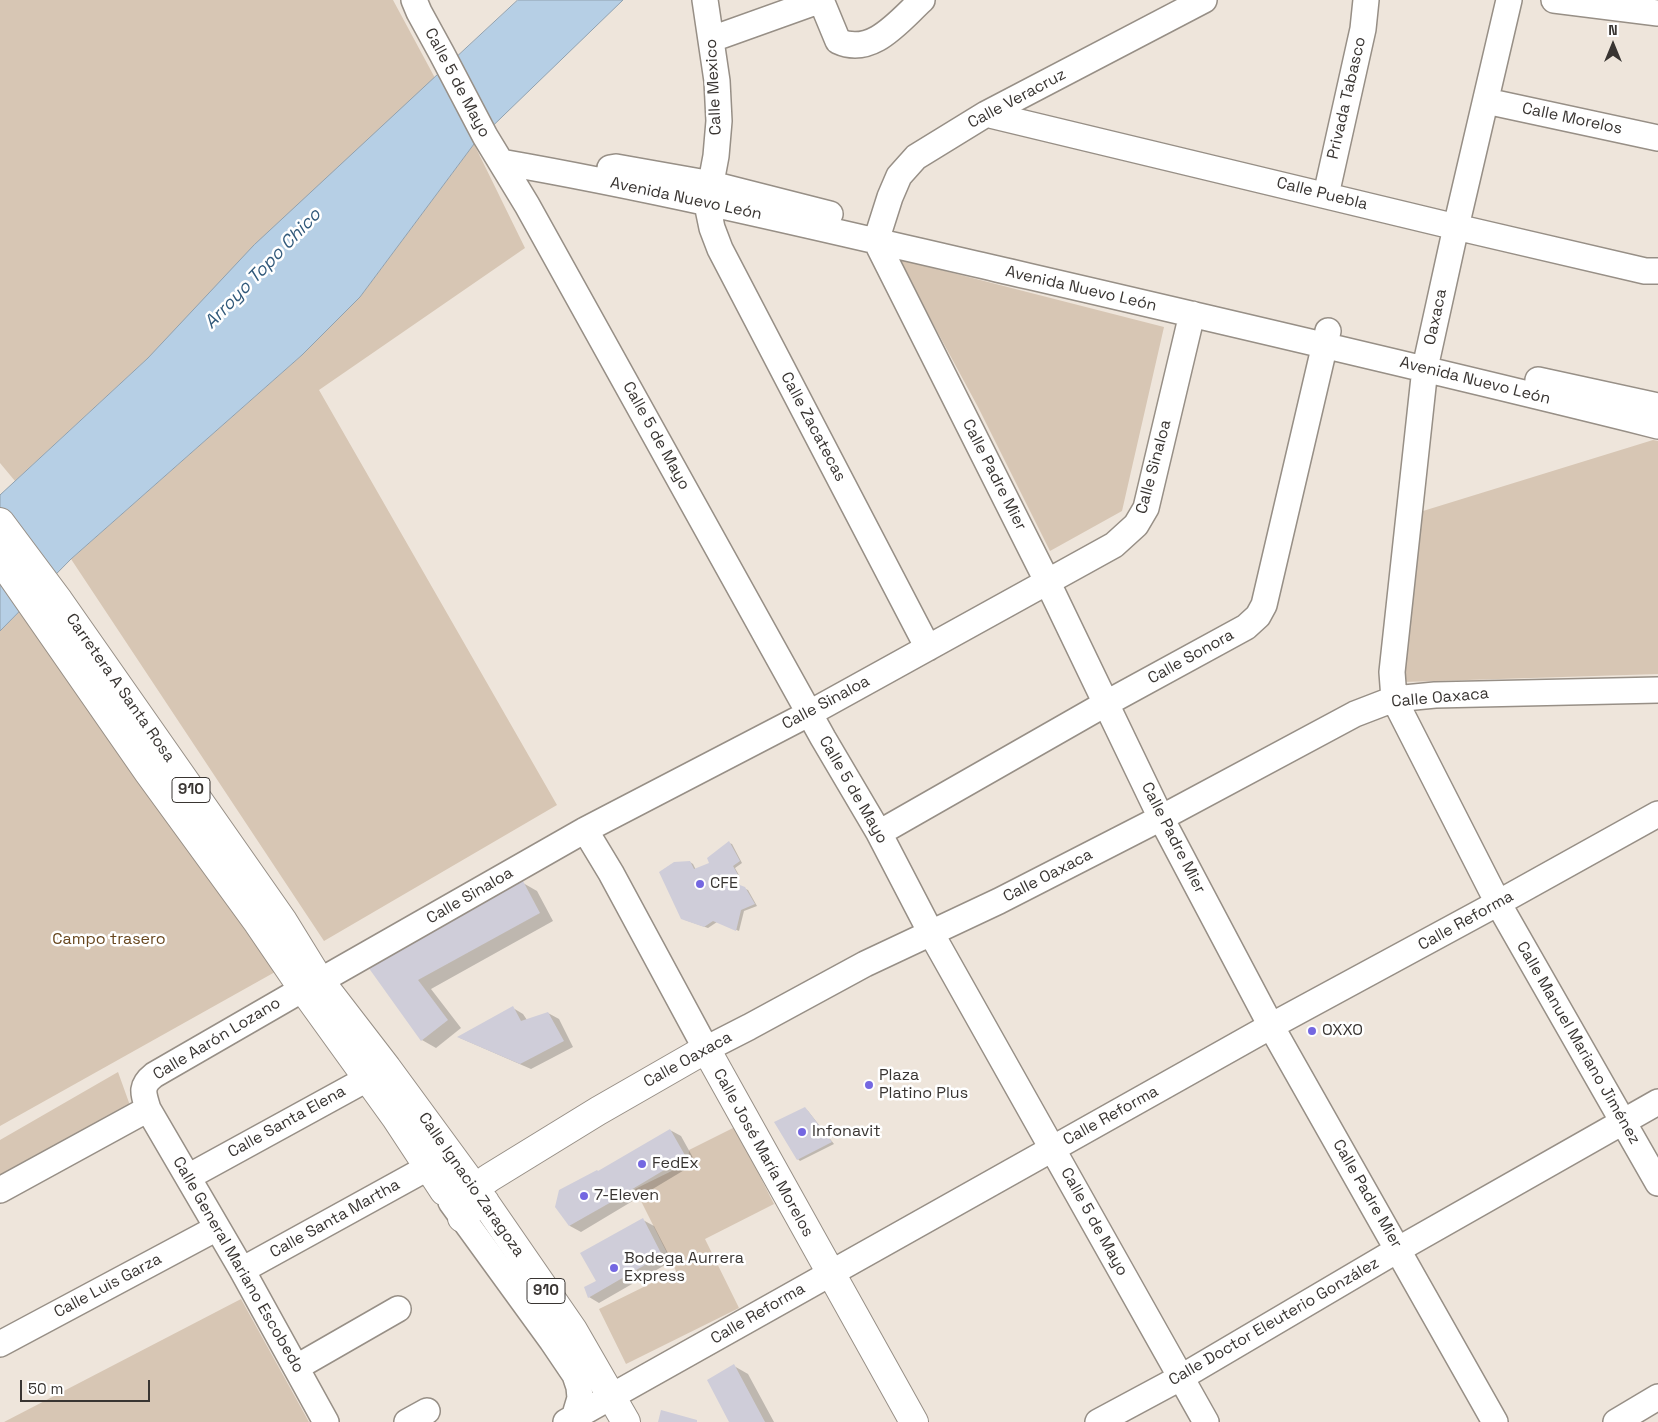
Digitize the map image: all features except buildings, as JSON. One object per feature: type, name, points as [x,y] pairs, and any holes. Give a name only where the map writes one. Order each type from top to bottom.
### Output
[{"type":"main road","name":"Carretera A Santa Rosa","points":[[0,522],[148,772],[258,923],[312,985]]},
{"type":"main road","name":"Carretera A Santa Rosa","points":[[0,559],[51,610]]},
{"type":"main road","name":"910","points":[[312,985],[377,1073]]},
{"type":"main road","name":"Calle Oaxaca","points":[[462,1218],[473,1207],[480,1195],[598,1111],[706,1049]]},
{"type":"main road","name":"Calle José María Morelos","points":[[706,1049],[914,1422]]},
{"type":"main road","name":"Calle Ignacio Zaragoza","points":[[377,1073],[444,1191]]},
{"type":"main road","name":"Calle Ignacio Zaragoza","points":[[377,1073],[480,1195],[573,1330],[626,1422]]},
{"type":"main road","points":[[444,1191],[462,1196],[480,1195]]},
{"type":"street","name":"Calle 5 de Mayo","points":[[414,0],[485,136],[527,205],[823,738],[879,833],[931,933],[1206,1422]]},
{"type":"street","name":"Calle Mexico","points":[[706,0],[712,39],[719,121],[709,194]]},
{"type":"street","points":[[712,39],[821,0],[838,41],[847,45],[857,46],[876,41],[922,0]]},
{"type":"street","name":"Calle Veracruz","points":[[878,234],[890,197],[900,176],[916,156],[986,114],[1204,0]]},
{"type":"street","name":"Privada Tabasco","points":[[1326,195],[1363,29],[1366,0]]},
{"type":"street","name":"Oaxaca","points":[[1394,699],[1392,672],[1427,361],[1509,0]]},
{"type":"street","points":[[1554,0],[1658,12]]},
{"type":"street","name":"Calle Morelos","points":[[1486,101],[1658,138]]},
{"type":"street","name":"Calle Puebla","points":[[986,114],[1456,227],[1645,271],[1658,271]]},
{"type":"street","name":"Avenida Nuevo León","points":[[501,162],[709,194],[1656,415]]},
{"type":"street","name":"Calle Zacatecas","points":[[709,194],[712,228],[720,250],[928,648]]},
{"type":"street","name":"Calle Padre Mier","points":[[878,234],[1161,818],[1272,1026],[1495,1422]]},
{"type":"street","name":"Calle Sinaloa","points":[[312,985],[585,830],[810,714],[1114,544],[1136,525],[1144,515],[1191,308]]},
{"type":"street","name":"Calle Sonora","points":[[879,833],[1105,704],[1246,627],[1258,616],[1264,605],[1325,338]]},
{"type":"street","name":"Calle Oaxaca","points":[[706,1049],[749,1028],[865,964],[999,901],[1161,818],[1355,714],[1394,699],[1435,695],[1658,690]]},
{"type":"street","name":"Calle Manuel Mariano Jiménez","points":[[1394,699],[1498,903],[1658,1183]]},
{"type":"street","points":[[780,728],[805,727],[823,738]]},
{"type":"street","name":"Calle Reforma","points":[[570,1420],[1052,1148],[1658,814]]},
{"type":"street","name":"Calle José María Morelos","points":[[585,830],[611,873],[706,1049]]},
{"type":"street","name":"Calle Aarón Lozano","points":[[148,1109],[144,1088],[147,1081],[154,1075],[312,985]]},
{"type":"street","name":"Calle Santa Elena","points":[[188,1177],[377,1073]]},
{"type":"street","name":"Calle Doctor Eleuterio González","points":[[1098,1422],[1180,1378],[1399,1249],[1658,1102]]},
{"type":"street","points":[[0,1190],[148,1109]]},
{"type":"street","name":"Calle General Mariano Escobedo","points":[[148,1109],[242,1270],[326,1422]]},
{"type":"street","name":"Calle Santa Martha","points":[[242,1270],[429,1167]]},
{"type":"street","name":"Calle Ignacio Zaragoza","points":[[444,1191],[575,1375],[580,1398],[570,1420]]},
{"type":"street","name":"Calle Luis Garza","points":[[0,1344],[217,1228]]},
{"type":"street","points":[[297,1367],[398,1309]]},
{"type":"street","points":[[1616,1422],[1658,1397]]},
{"type":"green space","points":[[0,0],[393,0],[435,78],[148,358],[15,481],[0,463]]},
{"type":"green space","points":[[474,144],[525,248],[319,390],[557,805],[324,941],[71,559],[302,355],[360,297]]},
{"type":"green space","points":[[898,259],[1164,327],[1122,511],[1050,551],[978,407]]},
{"type":"green space","points":[[1653,440],[1658,441],[1658,674],[1403,682],[1418,524],[1423,511]]},
{"type":"green space","name":"Campo trasero","points":[[19,612],[275,972],[0,1126],[0,631]]},
{"type":"green space","points":[[118,1072],[132,1111],[0,1181],[0,1140]]},
{"type":"green space","points":[[735,1127],[774,1204],[705,1239],[739,1308],[626,1364],[599,1309],[676,1271],[635,1189],[688,1163],[689,1150]]},
{"type":"green space","points":[[241,1299],[309,1422],[4,1422]]},
{"type":"water","name":"Arroyo Topo Chico","points":[[518,0],[623,0],[474,144],[360,297],[302,355],[71,559],[0,631],[0,495],[148,358],[254,245]]},
{"type":"place","name":"CFE","points":[[700,884]]},
{"type":"place","name":"OXXO","points":[[1312,1031]]},
{"type":"place","name":"Plaza Platino Plus","points":[[869,1085]]},
{"type":"place","name":"Infonavit","points":[[802,1132]]},
{"type":"place","name":"FedEx","points":[[642,1164]]},
{"type":"place","name":"7-Eleven","points":[[584,1196]]},
{"type":"place","name":"Bodega Aurrera Express","points":[[614,1268]]}]
